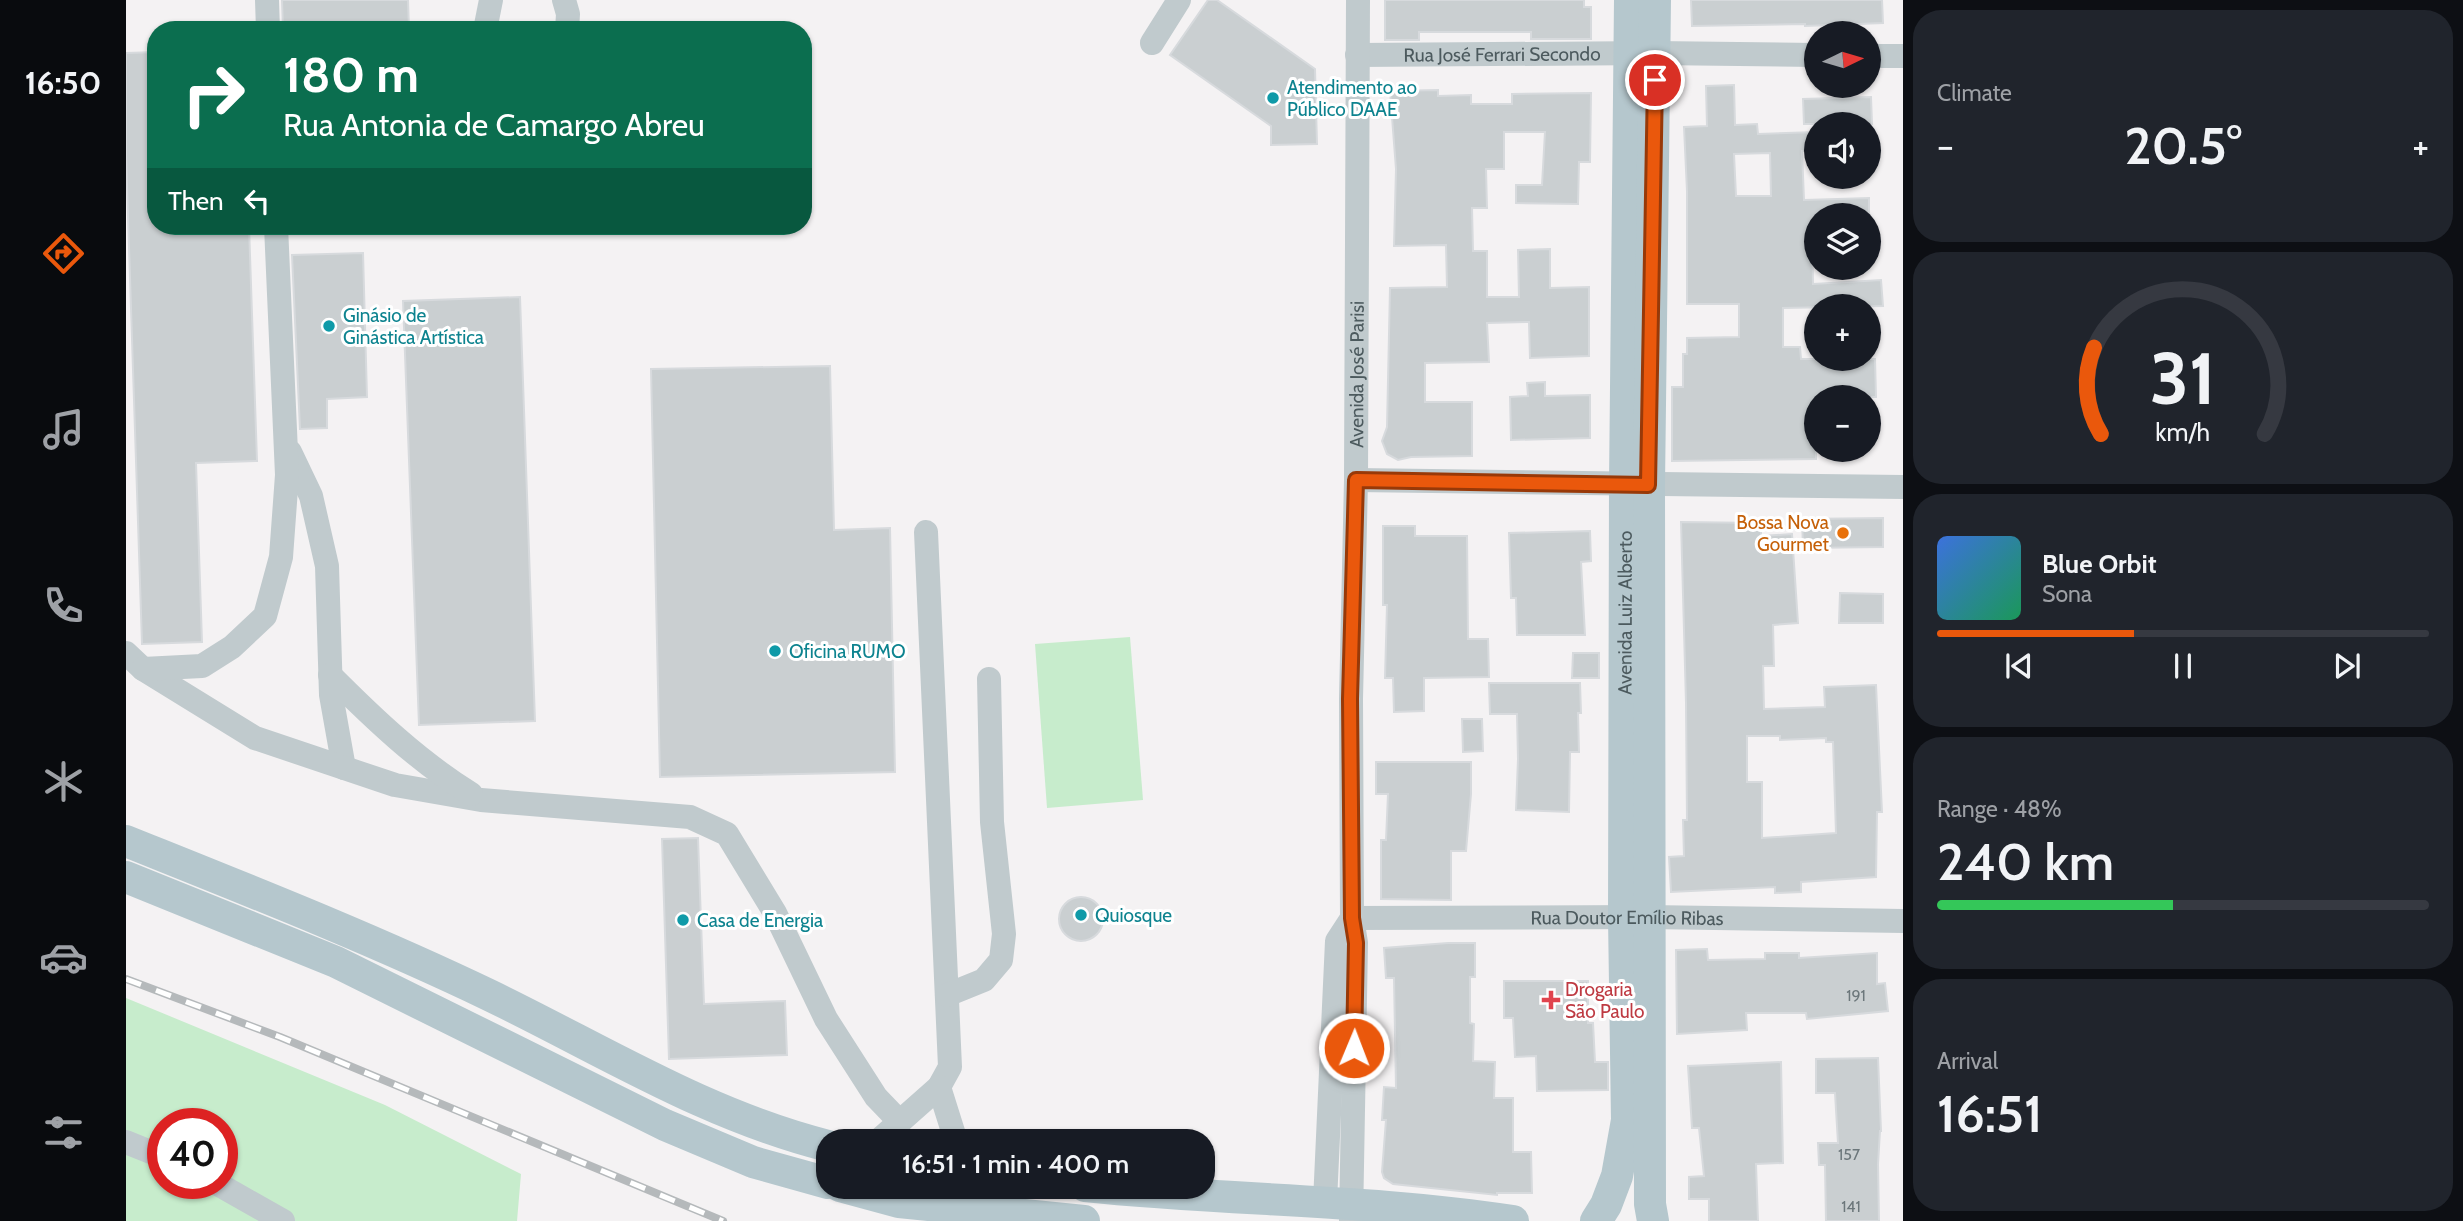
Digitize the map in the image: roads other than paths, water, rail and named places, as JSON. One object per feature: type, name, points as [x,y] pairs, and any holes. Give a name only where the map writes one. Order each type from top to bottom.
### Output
[{"type":"main road","name":"Avenida Luiz Alberto","points":[[1630,0],[1642,53]]},
{"type":"main road","name":"Avenida Luiz Alberto","points":[[1653,1221],[1637,917],[1637,485],[1642,53],[1655,0]]},
{"type":"main road","points":[[126,841],[383,946],[489,995],[670,1088],[782,1134],[816,1143]]},
{"type":"main road","points":[[126,877],[336,962],[665,1125],[753,1162],[816,1180]]},
{"type":"main road","name":"Avenida Luiz Alberto","points":[[1596,1221],[1606,1205],[1617,1176],[1627,1120],[1637,917]]},
{"type":"main road","points":[[1215,1198],[1343,1209],[1462,1213],[1513,1221]]},
{"type":"main road","points":[[887,1199],[1084,1221]]},
{"type":"street","points":[[267,0],[268,21]]},
{"type":"street","points":[[487,21],[491,0]]},
{"type":"street","points":[[564,0],[568,21]]},
{"type":"street","points":[[1152,43],[1179,0]]},
{"type":"street","name":"Avenida José Parisi","points":[[1343,1209],[1356,943],[1352,918],[1350,699],[1356,480],[1357,0]]},
{"type":"street","name":"Rua José Ferrari Secondo","points":[[1357,55],[1804,55]]},
{"type":"street","points":[[1881,56],[1903,56]]},
{"type":"street","points":[[135,661],[202,666],[232,646],[265,616],[281,557],[287,475],[276,235]]},
{"type":"street","points":[[286,442],[311,496],[327,566],[331,695],[344,768]]},
{"type":"street","points":[[1356,480],[1903,487]]},
{"type":"street","points":[[892,1129],[939,1087],[950,1067],[926,532]]},
{"type":"street","points":[[135,661],[255,738],[395,786],[481,800],[690,817],[727,834],[775,913],[826,1019],[876,1097],[900,1122]]},
{"type":"street","points":[[330,675],[386,731],[452,782],[481,800]]},
{"type":"street","points":[[947,995],[984,980],[1001,960],[1004,934],[992,822],[989,679]]},
{"type":"street","name":"Rua Doutor Emílio Ribas","points":[[1352,918],[1637,917],[1903,921]]},
{"type":"street","points":[[939,1087],[952,1129]]},
{"type":"street","points":[[126,1142],[147,1151]]},
{"type":"street","points":[[238,1195],[284,1221]]},
{"type":"railway","points":[[126,979],[280,1037],[723,1221]]},
{"type":"place","name":"Atendimento ao Público DAAE","points":[[1273,98]]},
{"type":"place","name":"Ginásio de Ginástica Artística","points":[[329,326]]},
{"type":"place","name":"Bossa Nova Gourmet","points":[[1843,533]]},
{"type":"place","name":"Oficina RUMO","points":[[775,651]]},
{"type":"place","name":"Quiosque","points":[[1081,915]]},
{"type":"place","name":"Casa de Energia","points":[[683,920]]},
{"type":"place","name":"Drogaria São Paulo","points":[[1551,1000]]}]
